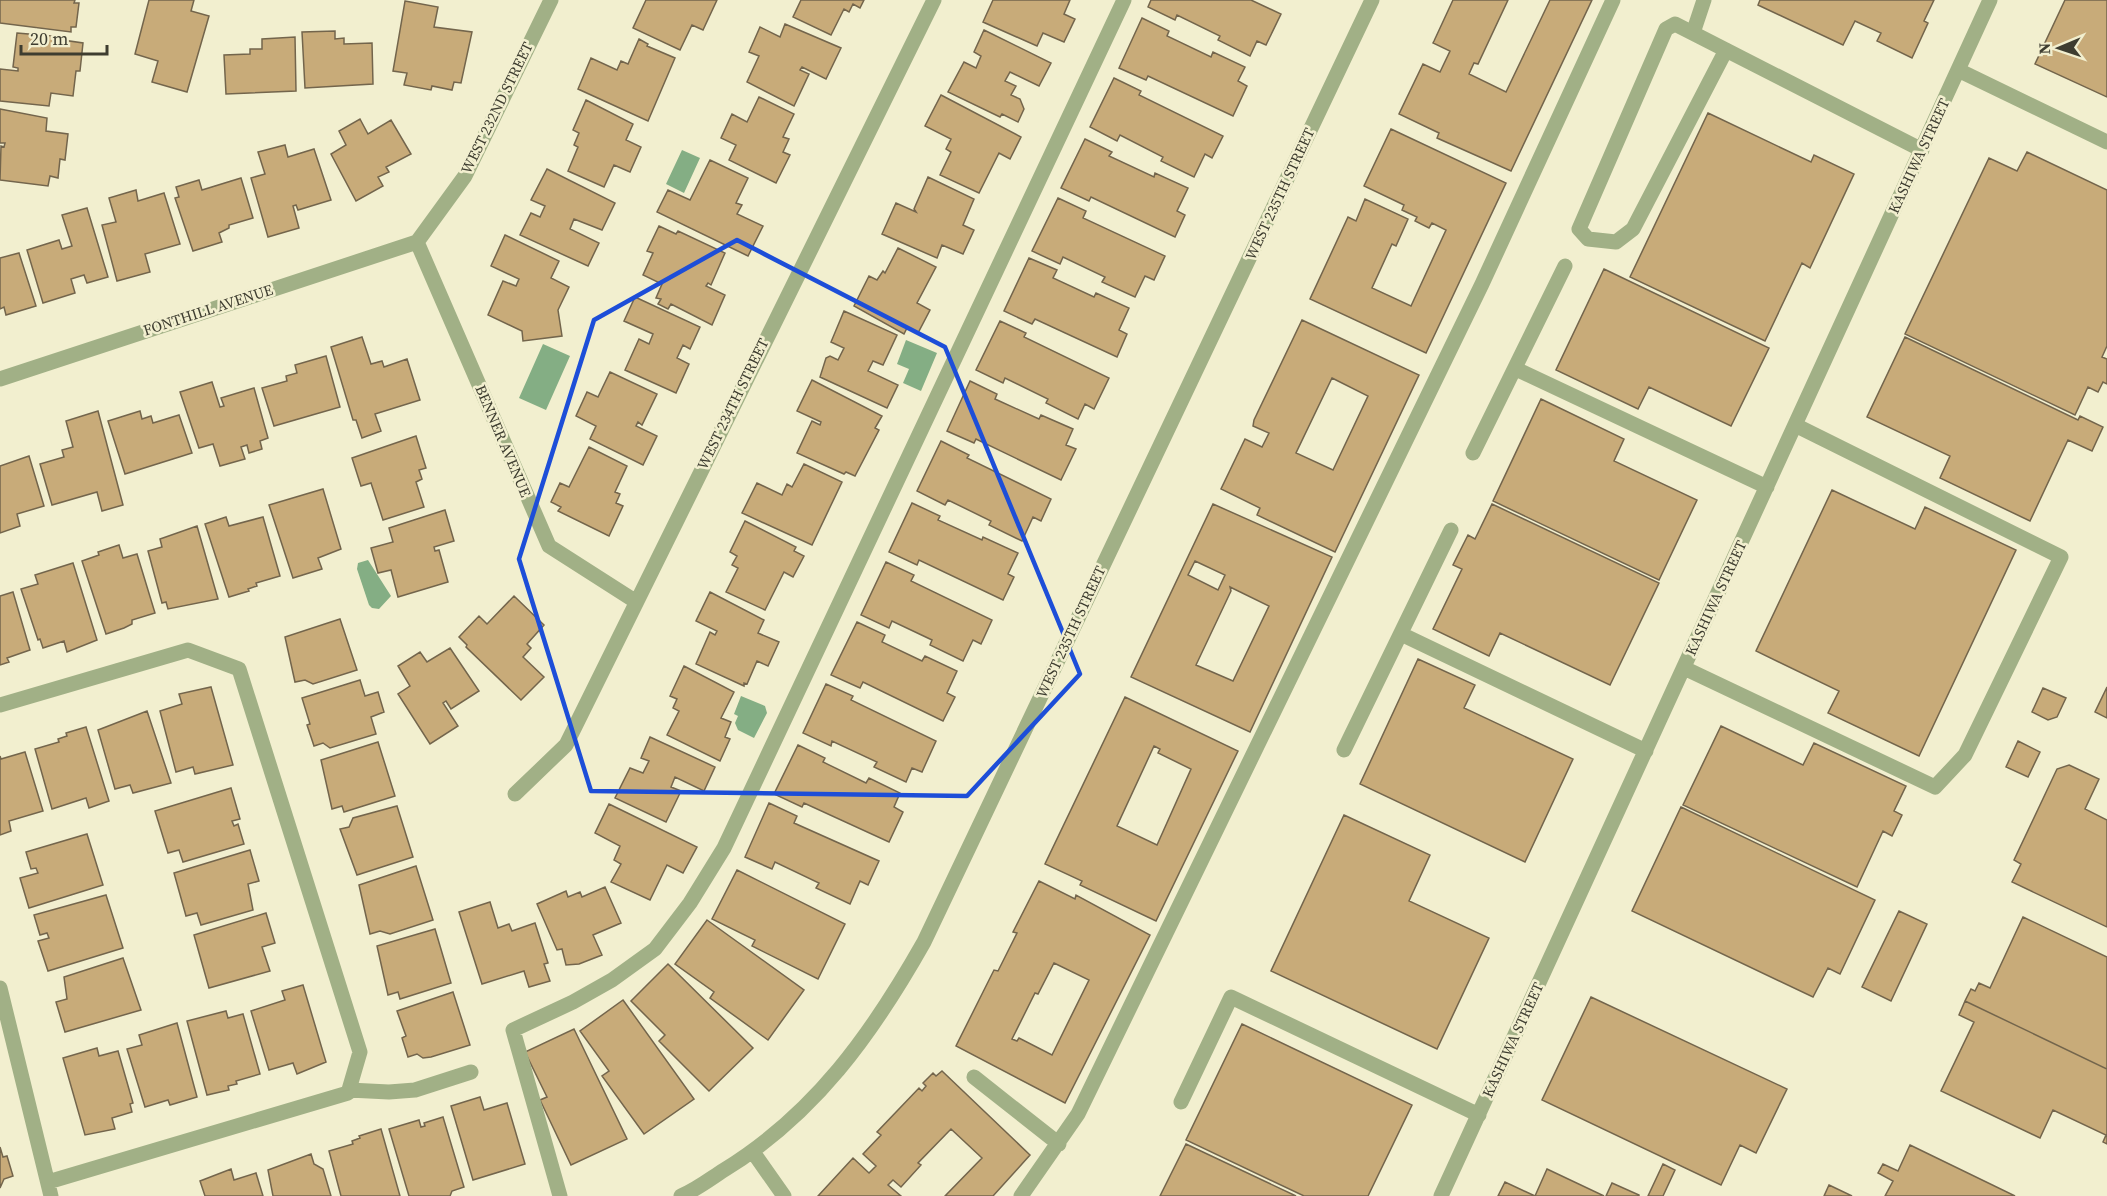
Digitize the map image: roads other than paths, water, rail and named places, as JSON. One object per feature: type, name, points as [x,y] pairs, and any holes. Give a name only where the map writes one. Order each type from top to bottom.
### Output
[{"type":"street","name":"WEST 232ND STREET","points":[[417,242],[465,176],[550,0]]},
{"type":"street","name":"WEST 234TH STREET","points":[[515,794],[566,745],[933,0]]},
{"type":"street","points":[[560,1196],[513,1030],[573,1002],[612,980],[655,949],[690,903],[724,848],[1124,0]]},
{"type":"street","name":"WEST 235TH STREET","points":[[681,1196],[753,1152],[791,1119],[859,1047],[888,1005],[924,942],[1372,0]]},
{"type":"street","points":[[1021,1196],[1078,1114],[1482,284],[1613,0]]},
{"type":"street","points":[[1693,33],[1704,0]]},
{"type":"street","name":"KASHIWA STREET","points":[[1441,1196],[1990,0]]},
{"type":"street","points":[[1726,50],[1633,229],[1616,242],[1588,239],[1579,229],[1666,29],[1675,24],[1693,33],[1922,150]]},
{"type":"street","points":[[1958,70],[2107,142]]},
{"type":"street","name":"FONTHILL AVENUE","points":[[0,379],[417,242]]},
{"type":"street","name":"BENNER AVENUE","points":[[417,242],[549,546],[636,601]]},
{"type":"street","points":[[1473,453],[1565,266]]},
{"type":"street","points":[[1516,369],[1767,487]]},
{"type":"street","points":[[1684,668],[1935,787],[1965,755],[2061,557],[1795,425]]},
{"type":"street","points":[[1344,750],[1451,530]]},
{"type":"street","points":[[1401,634],[1646,751]]},
{"type":"street","points":[[0,705],[188,650],[239,669],[360,1052],[348,1093],[50,1189],[0,988]]},
{"type":"street","points":[[1181,1102],[1231,997],[1479,1115]]},
{"type":"street","points":[[349,1090],[389,1092],[415,1090],[471,1072]]},
{"type":"street","points":[[974,1077],[1059,1144]]},
{"type":"street","points":[[753,1152],[784,1196]]}]
